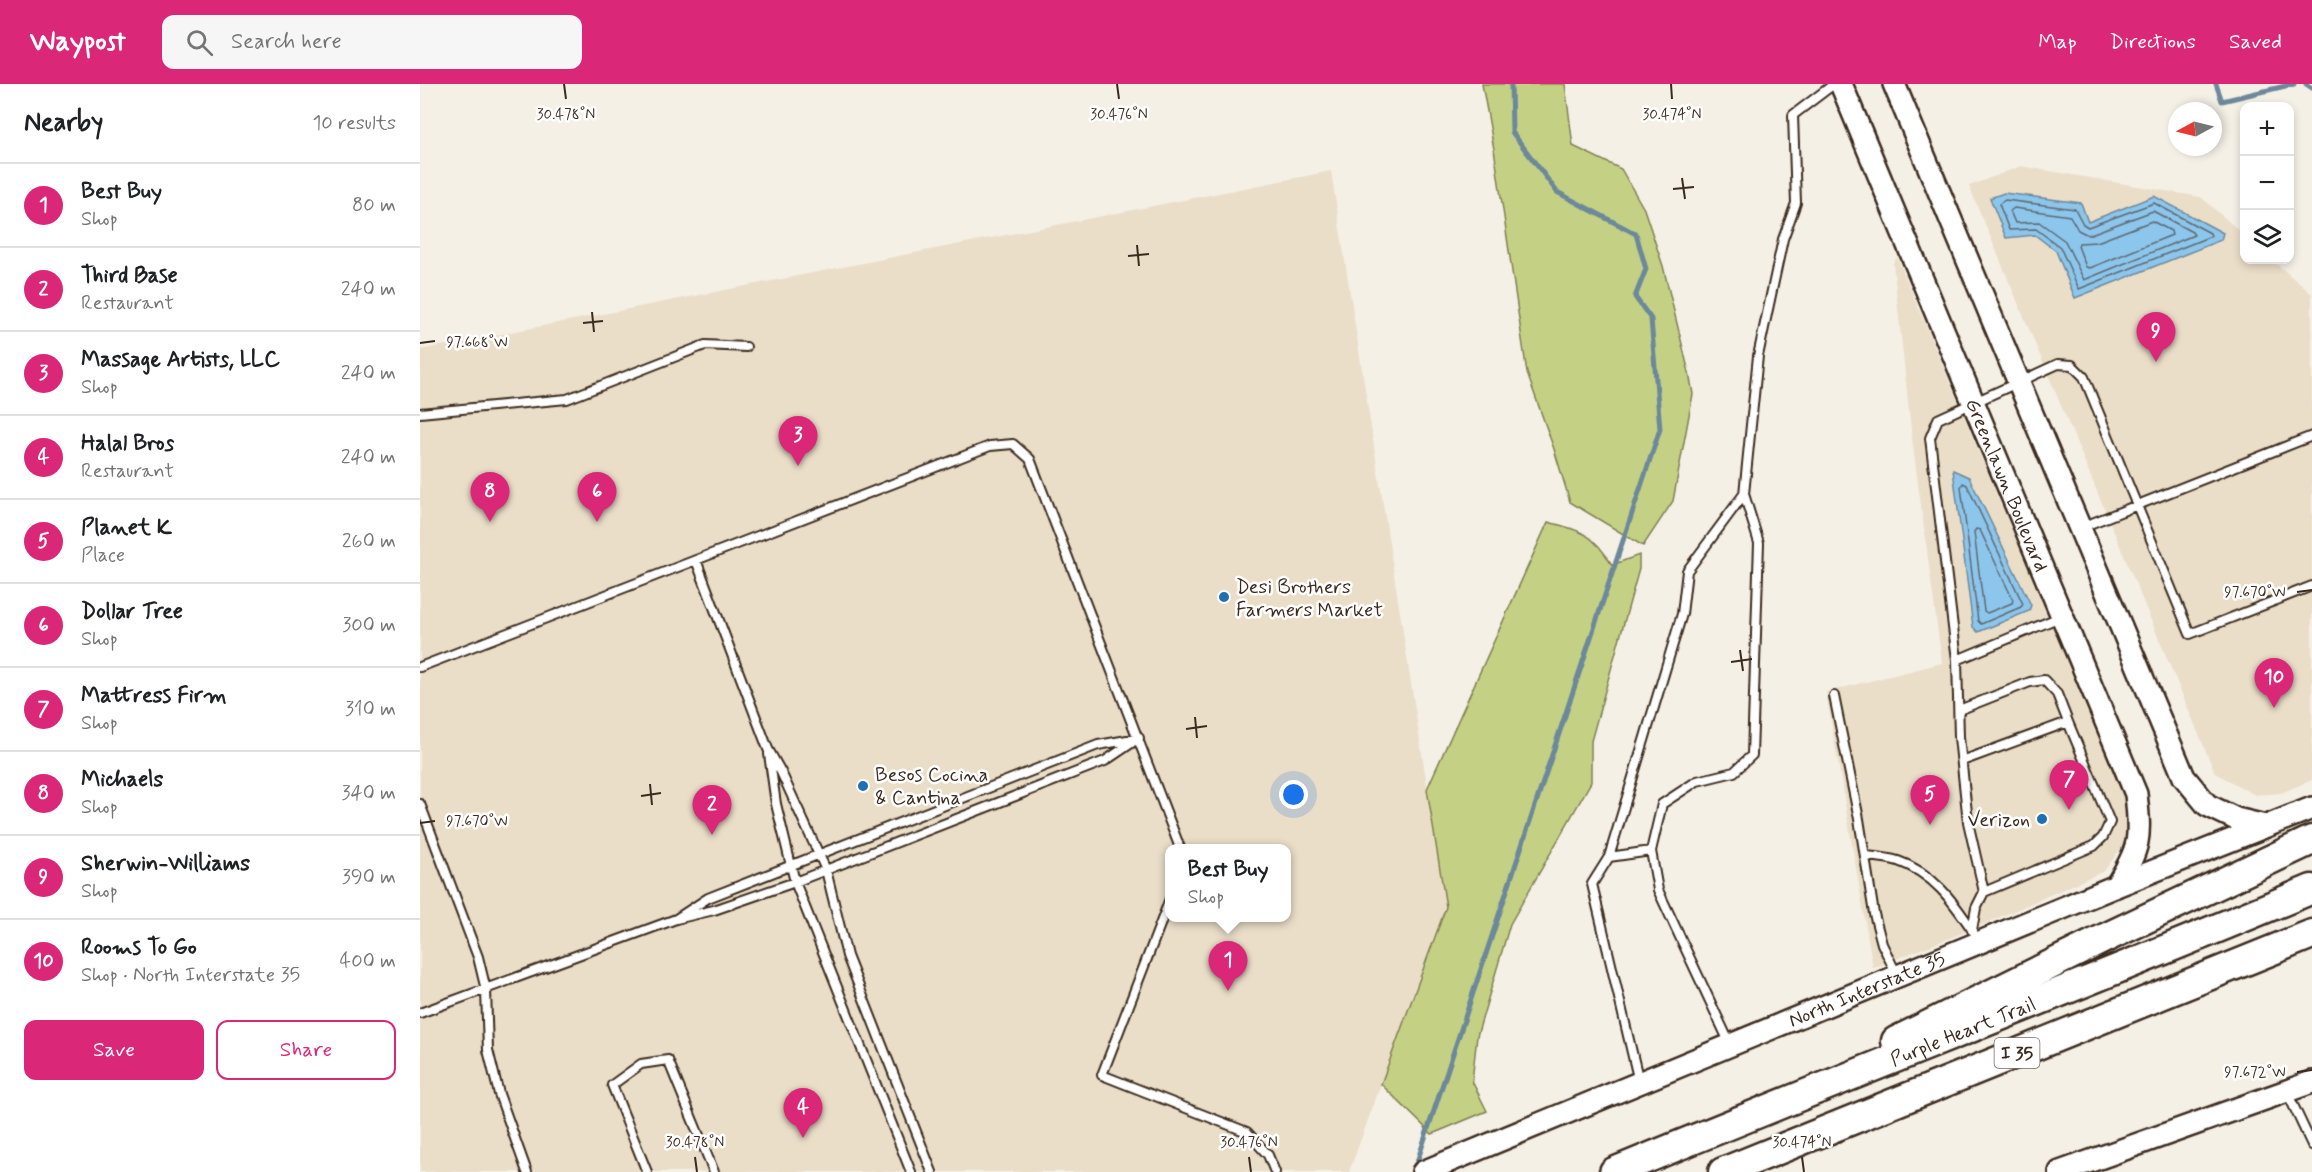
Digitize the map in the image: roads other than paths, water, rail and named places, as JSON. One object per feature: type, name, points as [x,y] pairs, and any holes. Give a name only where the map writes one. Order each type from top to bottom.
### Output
[{"type":"highway","points":[[1772,1107],[1919,1028],[2312,840]]},
{"type":"highway","name":"Purple Heart Trail","points":[[1614,1172],[2126,967],[2312,889]]},
{"type":"highway","name":"Purple Heart Trail","points":[[1723,1172],[2312,934]]},
{"type":"main road","name":"Greenlawn Boulevard","points":[[1841,84],[2136,794],[2140,829],[2138,839],[2133,859],[2116,886]]},
{"type":"main road","points":[[1894,84],[2184,777],[2207,805],[2236,819],[2265,826]]},
{"type":"main road","name":"North Interstate 35","points":[[1423,1172],[1897,977],[1976,936],[2116,886],[2312,808]]},
{"type":"main road","points":[[2060,1172],[2312,1082]]},
{"type":"lane","points":[[1731,1046],[1658,890],[1651,851],[1662,804],[1697,781],[1734,772],[1752,754],[1758,543],[1744,494],[1758,356],[1783,239],[1796,203],[1793,114],[1833,84]]},
{"type":"lane","points":[[420,413],[567,399],[705,345],[746,347]]},
{"type":"lane","points":[[1976,936],[1976,908],[1984,892],[1968,822],[1962,761],[1958,660],[1930,438],[1938,419],[2058,364],[2072,365],[2084,376],[2190,634],[2312,586]]},
{"type":"lane","points":[[2081,528],[2312,436]]},
{"type":"lane","points":[[420,667],[990,446],[1012,444],[1030,459],[1178,844]]},
{"type":"lane","points":[[1640,1084],[1592,884],[1609,857],[1682,614],[1687,572],[1744,494]]},
{"type":"lane","points":[[696,560],[768,749],[826,870],[847,956],[932,1172]]},
{"type":"lane","points":[[1958,660],[2061,616]]},
{"type":"lane","points":[[1959,710],[2030,682],[2044,680],[2057,694],[2110,822],[2094,846],[1984,892]]},
{"type":"lane","points":[[1834,696],[1874,914],[1882,944],[1897,977]]},
{"type":"lane","points":[[1962,761],[2068,722]]},
{"type":"lane","points":[[676,919],[708,898],[818,854],[1098,745],[1139,738]]},
{"type":"lane","points":[[420,1013],[676,919],[714,910],[795,882],[1105,761],[1139,738]]},
{"type":"lane","points":[[768,749],[776,804],[795,882],[911,1172]]},
{"type":"lane","points":[[420,804],[478,957],[486,990],[488,1050],[499,1094],[527,1172]]},
{"type":"lane","points":[[1609,857],[1651,851]]},
{"type":"lane","points":[[1865,855],[1897,861],[1926,875],[1953,901],[1976,936]]},
{"type":"lane","points":[[1165,912],[1102,1075],[1247,1132],[1268,1155],[1275,1172]]},
{"type":"lane","points":[[647,1172],[612,1085],[641,1064],[668,1060],[714,1172]]},
{"type":"lane","points":[[2287,1091],[2312,1145]]},
{"type":"water","points":[[2004,193],[2081,203],[2088,222],[2154,196],[2223,233],[2221,240],[2075,298],[2056,251],[2035,235],[2006,238],[1990,198]]},
{"type":"water","points":[[1953,470],[1969,477],[2031,605],[2029,611],[1978,632],[1973,627]]},
{"type":"waterway","points":[[1417,1162],[1660,429],[1651,319],[1635,297],[1646,269],[1636,234],[1557,192],[1512,132],[1511,84]]},
{"type":"waterway","points":[[2216,84],[2222,101],[2294,84]]},
{"type":"waterway","points":[[2306,84],[2312,88]]},
{"type":"place","name":"Sherwin-Williams","points":[[2156,362]]},
{"type":"place","name":"Massage Artists, LLC","points":[[798,466]]},
{"type":"place","name":"Michaels","points":[[490,522]]},
{"type":"place","name":"Dollar Tree","points":[[597,522]]},
{"type":"place","name":"Desi Brothers Farmers Market","points":[[1224,597]]},
{"type":"place","name":"Rooms To Go","points":[[2274,708]]},
{"type":"place","name":"Besos Cocina & Cantina","points":[[863,786]]},
{"type":"place","name":"Mattress Firm","points":[[2069,810]]},
{"type":"place","name":"Verizon","points":[[2042,819]]},
{"type":"place","name":"Planet K","points":[[1930,825]]},
{"type":"place","name":"Third Base","points":[[712,835]]},
{"type":"place","name":"Best Buy","points":[[1228,991]]},
{"type":"place","name":"Halal Bros","points":[[803,1138]]}]
